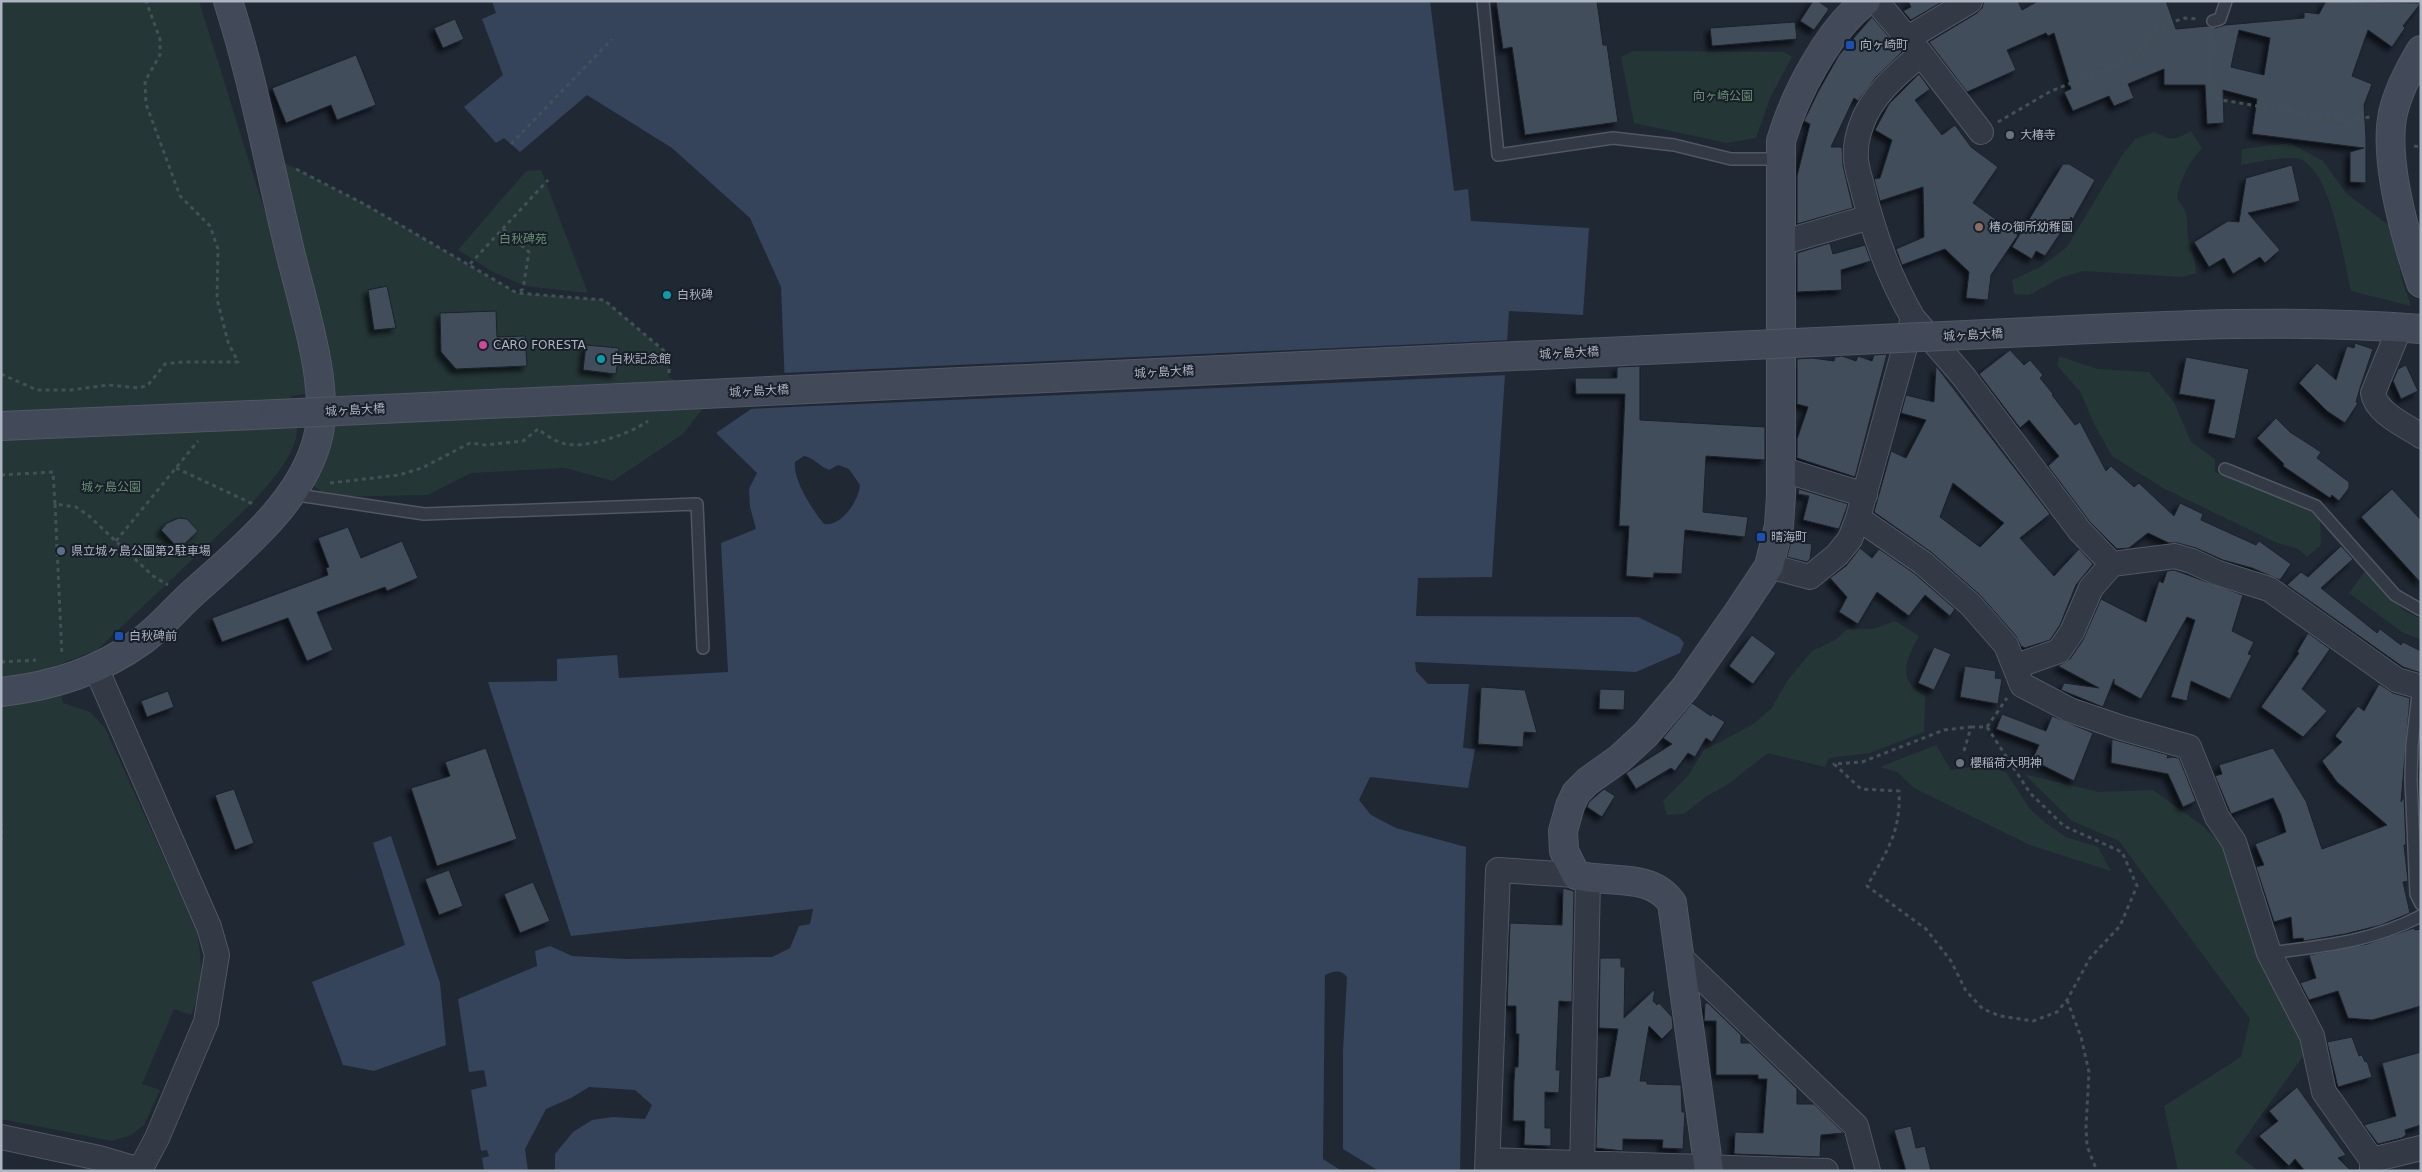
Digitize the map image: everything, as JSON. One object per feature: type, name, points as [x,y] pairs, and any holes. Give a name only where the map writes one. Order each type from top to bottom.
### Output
[{"type":"street","points":[[1,692],[63,681],[96,668],[144,639],[256,534],[296,486],[318,437],[322,410],[320,384],[309,327],[228,1]]},
{"type":"street","points":[[1582,1167],[1582,876],[1564,851],[1563,831],[1576,793],[1588,780],[1619,759],[1646,734],[1685,688],[1769,566],[1778,526],[1781,470],[1781,142],[1789,113],[1802,86],[1847,20],[1866,1]]},
{"type":"street","points":[[1876,1],[1915,46],[1981,132]]},
{"type":"street","points":[[1970,1],[1915,46],[1899,72],[1875,98],[1861,125],[1856,144],[1856,161],[1870,217],[1900,294],[1913,318],[1964,377],[2080,531],[2112,564]]},
{"type":"street","points":[[2421,50],[2400,91],[2393,113],[2391,142],[2394,180],[2421,283]]},
{"type":"street","points":[[1780,243],[1870,217]]},
{"type":"street","points":[[1769,566],[1810,576],[1837,555],[1850,539],[1865,495],[1913,318]]},
{"type":"street","name":"城ヶ島大橋","points":[[1,426],[2218,324],[2305,324],[2412,328]]},
{"type":"street","points":[[2412,328],[2373,393],[2374,402],[2381,409],[2421,436]]},
{"type":"street","points":[[1781,470],[1865,495]]},
{"type":"street","points":[[1858,518],[1923,563],[1971,605],[2006,645],[2019,675],[2070,710],[2122,728],[2189,747],[2217,816],[2234,842],[2269,954],[2312,1036],[2324,1092],[2372,1165],[2421,1148]]},
{"type":"street","points":[[2019,675],[2058,651],[2072,632],[2091,588],[2112,564],[2136,562],[2160,556],[2175,556],[2192,561],[2218,573],[2270,589],[2397,680],[2420,687]]},
{"type":"street","points":[[1,1137],[100,1158],[139,1170],[157,1138],[206,1022],[217,955],[209,927],[96,668]]},
{"type":"street","points":[[1709,1168],[1675,914],[1672,902],[1665,892],[1646,883],[1498,870],[1488,1166],[1826,1171]]},
{"type":"street","points":[[1681,958],[1856,1126],[1868,1171]]},
{"type":"lane","points":[[1483,1],[1498,155],[1613,138],[1674,145],[1731,159],[1780,158]]},
{"type":"lane","points":[[2213,21],[2220,19],[2226,1]]},
{"type":"lane","points":[[2225,469],[2316,506],[2394,595],[2421,610]]},
{"type":"lane","points":[[296,486],[424,514],[697,504],[703,648]]},
{"type":"lane","points":[[2420,687],[2412,745],[2411,780],[2416,894],[2421,904]]},
{"type":"lane","points":[[2269,954],[2358,941],[2397,928],[2421,916]]},
{"type":"path","points":[[1,374],[37,390],[71,390],[108,385],[139,388],[148,385],[165,364],[182,362],[238,362],[228,342],[217,299],[218,249],[210,226],[180,196],[146,104],[145,81],[160,55],[160,39],[146,1]]},
{"type":"path","points":[[1981,132],[2051,91],[2133,59],[2155,32],[2169,23],[2185,18],[2213,21],[2208,74],[2216,99],[2346,121],[2393,113]]},
{"type":"path","points":[[511,144],[612,39]]},
{"type":"path","points":[[267,154],[366,205],[517,293],[604,300],[669,354],[669,377]]},
{"type":"path","points":[[470,264],[548,180]]},
{"type":"path","points":[[503,229],[529,252],[523,289],[517,293]]},
{"type":"path","points":[[296,486],[399,475],[422,468],[470,443],[485,445],[523,441],[538,429],[561,444],[586,444],[637,429],[653,417]]},
{"type":"path","points":[[116,541],[199,441]]},
{"type":"path","points":[[176,468],[259,506]]},
{"type":"path","points":[[1,475],[53,472],[62,657]]},
{"type":"path","points":[[55,504],[76,507],[88,515],[153,576],[186,598]]},
{"type":"path","points":[[1987,727],[2008,696],[2019,675]]},
{"type":"path","points":[[1964,751],[1971,727]]},
{"type":"path","points":[[1987,727],[2030,793],[2064,826],[2122,852],[2137,886],[2120,926],[2090,958],[2067,1000],[2057,1012],[2033,1021],[2000,1016],[1983,1009],[1966,991],[1951,961],[1926,929],[1867,886],[1892,842],[1900,813],[1899,791],[1861,790],[1834,764],[1862,762],[1944,730],[1987,727]]},
{"type":"path","points":[[1,822],[1,840]]},
{"type":"path","points":[[2067,1000],[2081,1037],[2089,1072],[2086,1127],[2088,1146],[2097,1171]]},
{"type":"green space","name":"城ヶ島公園","points":[[1,1],[199,1],[287,283],[302,342],[307,394],[291,396],[296,417],[296,439],[287,459],[273,479],[252,503],[97,650],[55,666],[63,703],[90,712],[105,728],[197,931],[199,943],[200,983],[191,1015],[174,1009],[142,1084],[160,1090],[144,1125],[131,1135],[112,1141],[1,1119]]},
{"type":"green space","name":"向ヶ崎公園","points":[[1633,51],[1784,52],[1792,57],[1770,98],[1756,138],[1727,143],[1634,123],[1621,57]]},
{"type":"green space","points":[[2191,131],[2202,148],[2186,171],[2177,198],[2187,218],[2188,238],[2196,273],[2183,277],[2083,271],[2060,278],[2030,295],[2014,294],[2012,280],[2042,266],[2067,247],[2121,157],[2135,139],[2155,132],[2165,137],[2173,138]]},
{"type":"green space","points":[[2290,143],[2323,161],[2347,194],[2391,227],[2397,244],[2401,277],[2411,306],[2351,291],[2329,200],[2322,183],[2313,169],[2297,158],[2281,158],[2241,165],[2242,149]]},
{"type":"green space","points":[[267,154],[366,205],[517,293],[604,300],[669,355],[669,377],[709,401],[683,434],[613,481],[565,468],[471,473],[428,495],[329,497],[302,478],[318,437]]},
{"type":"green space","name":"白秋碑苑","points":[[541,170],[588,293],[525,286],[493,272],[458,250],[526,171]]},
{"type":"green space","points":[[2059,356],[2097,369],[2149,372],[2174,402],[2191,442],[2215,459],[2215,472],[2308,509],[2320,520],[2321,545],[2307,557],[2298,549],[2275,542],[2163,488],[2112,456],[2094,424],[2081,393],[2057,365]]},
{"type":"green space","points":[[2366,570],[2403,610],[2421,619],[2421,640],[2402,632],[2349,593]]},
{"type":"green space","points":[[1895,621],[1919,636],[1910,653],[1906,669],[1910,683],[1925,696],[1924,732],[1870,753],[1829,758],[1825,767],[1768,753],[1727,785],[1705,797],[1684,814],[1667,815],[1663,801],[1688,776],[1704,750],[1752,725],[1771,709],[1787,681],[1812,651],[1835,640],[1848,629],[1873,629]]},
{"type":"green space","points":[[1936,745],[1951,770],[1980,765],[2006,772],[2030,809],[2066,837],[2098,847],[2111,871],[2030,845],[1914,788],[1897,772],[1880,767]]},
{"type":"green space","points":[[2024,774],[2099,792],[2153,790],[2203,826],[2242,866],[2306,1052],[2235,1152],[2258,1171],[2178,1171],[2164,1106],[2241,1057],[2250,1019],[2119,841],[2072,821]]},
{"type":"water","points":[[492,1],[1430,1],[1454,191],[1468,189],[1471,221],[1589,228],[1583,315],[1509,311],[1492,577],[1418,578],[1416,616],[1638,617],[1679,637],[1684,643],[1680,653],[1636,672],[1415,662],[1416,671],[1428,684],[1469,684],[1463,748],[1475,749],[1468,788],[1370,777],[1359,800],[1371,815],[1396,828],[1466,847],[1460,1171],[1379,1171],[1343,1149],[1343,1052],[1347,977],[1342,973],[1331,972],[1325,975],[1323,1159],[1342,1171],[484,1171],[482,1158],[489,1156],[487,1150],[481,1151],[471,1090],[487,1086],[484,1070],[469,1072],[458,999],[537,966],[535,951],[550,946],[572,956],[626,959],[772,957],[790,948],[799,926],[810,924],[813,909],[571,936],[488,682],[557,681],[557,659],[617,655],[619,678],[728,672],[721,543],[756,529],[750,507],[749,489],[757,473],[716,433],[785,386],[781,287],[750,218],[672,148],[587,95],[520,152],[504,138],[496,143],[464,107],[503,75],[482,19],[496,13]],"holes":[[[804,456],[829,470],[838,465],[849,469],[860,485],[853,505],[848,512],[830,524],[824,524],[809,503],[797,478],[795,462]]]},
{"type":"water","points":[[391,836],[440,983],[446,1045],[374,1071],[343,1065],[312,982],[405,945],[373,843]]},
{"type":"pier","points":[[1510,340],[1508,375],[747,409],[783,384],[782,373]]},
{"type":"pier","points":[[589,1087],[635,1090],[652,1105],[645,1119],[613,1117],[592,1120],[573,1132],[555,1154],[555,1171],[528,1171],[525,1149],[546,1109],[571,1098]]},
{"type":"building","points":[[1496,1],[1597,1],[1603,45],[1607,45],[1618,122],[1525,135],[1512,47],[1503,49]]},
{"type":"building","points":[[1813,1],[1818,1],[1829,9],[1814,30],[1800,21]]},
{"type":"building","points":[[1908,1],[1942,2],[1911,20],[1903,11],[1911,7]]},
{"type":"building","points":[[1984,1],[2018,1],[2022,10],[2038,1],[2166,1],[2176,29],[2208,26],[2215,28],[2225,25],[2304,18],[2304,12],[2319,14],[2326,1],[2421,3],[2403,26],[2405,28],[2392,47],[2368,30],[2352,76],[2372,84],[2364,105],[2366,183],[2350,182],[2350,152],[2364,148],[2252,134],[2257,99],[2223,90],[2224,123],[2207,124],[2205,85],[2164,85],[2164,69],[2128,84],[2134,98],[2114,106],[2109,96],[2073,111],[2064,92],[2071,89],[2054,33],[2048,36],[2046,33],[2007,50],[2016,70],[1967,92],[1929,42],[1977,13],[1982,8]],"holes":[[[2239,30],[2270,38],[2264,75],[2231,67]]]},
{"type":"building","points":[[1872,17],[1902,52],[1876,77],[1858,101],[1854,98],[1831,147],[1842,147],[1843,166],[1853,208],[1797,224],[1797,176],[1810,124],[1804,121],[1839,55]]},
{"type":"building","points":[[455,19],[464,39],[443,48],[434,28]]},
{"type":"building","points":[[1795,22],[1797,39],[1712,46],[1710,28]]},
{"type":"building","points":[[356,55],[376,105],[337,120],[331,105],[286,123],[272,88]]},
{"type":"building","points":[[1919,74],[1930,89],[1915,100],[1942,135],[1955,125],[1971,147],[1998,167],[1973,203],[2018,235],[1991,275],[1988,300],[1966,298],[1969,272],[1945,249],[1902,265],[1896,249],[1924,237],[1923,187],[1880,201],[1874,179],[1880,178],[1892,140],[1875,130],[1889,104]]},
{"type":"building","points":[[2063,164],[2069,164],[2095,180],[2073,219],[2071,217],[2045,256],[2036,251],[2032,259],[2012,247]]},
{"type":"building","points":[[2292,165],[2300,201],[2248,213],[2280,250],[2265,263],[2260,257],[2233,274],[2224,258],[2209,267],[2194,242],[2228,221],[2239,222],[2246,178]]},
{"type":"building","points":[[1830,243],[1833,254],[1865,245],[1871,261],[1841,270],[1842,290],[1797,292],[1797,253]]},
{"type":"building","points":[[387,286],[396,328],[374,330],[368,290]]},
{"type":"building","name":"CARO FORESTA","points":[[496,311],[497,337],[525,336],[527,366],[456,369],[441,352],[440,313]]},
{"type":"building","points":[[2355,343],[2373,349],[2356,402],[2358,403],[2345,423],[2327,411],[2299,383],[2317,363],[2336,380],[2347,346],[2354,348]]},
{"type":"building","name":"白秋記念館","points":[[586,345],[619,348],[616,374],[583,370]]},
{"type":"building","points":[[2010,350],[2024,365],[2030,360],[2043,375],[2040,378],[2075,425],[2080,422],[2106,471],[2111,466],[2134,487],[2139,483],[2174,516],[2180,503],[2203,514],[2201,520],[2256,545],[2259,541],[2291,564],[2280,580],[2252,568],[2223,560],[2196,548],[2178,543],[2169,543],[2148,533],[2129,548],[2117,549],[2090,522],[2048,466],[2059,456],[2029,420],[2020,428],[1979,374]]},
{"type":"building","points":[[1887,354],[1855,477],[1797,458],[1797,439],[1808,407],[1797,404],[1797,359],[1812,358],[1834,361],[1835,357],[1842,356],[1856,361],[1858,356],[1872,361],[1874,355]]},
{"type":"building","points":[[2186,357],[2249,369],[2235,439],[2208,433],[2215,400],[2179,394]]},
{"type":"building","points":[[2406,365],[2418,391],[2401,399],[2393,381],[2398,369]]},
{"type":"building","points":[[1640,366],[1640,420],[1765,427],[1765,460],[1706,456],[1703,512],[1748,517],[1745,537],[1685,530],[1682,574],[1654,573],[1653,578],[1626,576],[1629,526],[1619,526],[1625,394],[1576,394],[1575,378],[1617,378],[1617,367]]},
{"type":"building","points":[[1936,366],[2050,514],[2020,538],[2054,576],[2079,549],[2093,564],[2076,585],[2060,625],[2050,640],[2025,648],[2021,646],[2016,636],[1980,595],[1931,552],[1874,512],[1891,451],[1906,458],[1926,420],[1901,413],[1906,395],[1934,402]],"holes":[[[1953,483],[2004,523],[1980,547],[1940,517]]]},
{"type":"building","points":[[2276,418],[2290,432],[2321,452],[2317,458],[2349,482],[2349,488],[2339,501],[2332,495],[2330,498],[2283,466],[2284,464],[2257,438]]},
{"type":"building","points":[[1799,489],[1848,504],[1839,529],[1803,520],[1809,496],[1798,494]]},
{"type":"building","points":[[2392,489],[2421,520],[2421,583],[2361,517]]},
{"type":"building","points":[[179,518],[187,519],[198,531],[179,549],[161,530],[167,523]]},
{"type":"building","points":[[348,527],[361,558],[402,541],[418,578],[387,591],[385,587],[317,612],[333,650],[307,661],[288,618],[222,642],[212,618],[328,575],[326,568],[329,567],[318,538]]},
{"type":"building","points":[[1791,541],[1812,544],[1810,559],[1807,562],[1787,557]]},
{"type":"building","points":[[2341,546],[2353,559],[2321,588],[2377,633],[2380,629],[2401,645],[2403,642],[2421,651],[2421,673],[2403,667],[2287,585],[2301,572],[2308,577]]},
{"type":"building","points":[[1860,548],[1872,558],[1879,549],[1915,574],[1955,609],[1950,616],[1925,595],[1909,616],[1877,592],[1858,624],[1839,612],[1847,597],[1830,578],[1846,566]]},
{"type":"building","points":[[2174,570],[2243,595],[2232,631],[2254,642],[2248,654],[2252,655],[2230,699],[2191,681],[2187,701],[2171,697],[2195,620],[2187,617],[2141,699],[2114,684],[2114,679],[2103,707],[2061,690],[2064,683],[2099,688],[2058,666],[2070,659],[2083,640],[2101,599],[2146,622],[2159,581],[2163,583],[2167,571]]},
{"type":"building","points":[[2308,633],[2330,649],[2302,689],[2327,711],[2303,737],[2261,707],[2299,653],[2297,652]]},
{"type":"building","points":[[1752,635],[1776,653],[1753,684],[1729,666]]},
{"type":"building","points":[[1934,647],[1951,654],[1934,690],[1918,683]]},
{"type":"building","points":[[1965,666],[1996,671],[1995,678],[2002,679],[1998,704],[1960,697]]},
{"type":"building","points":[[2379,684],[2393,693],[2410,698],[2401,802],[2404,797],[2406,845],[2404,845],[2408,881],[2403,882],[2410,913],[2381,925],[2345,934],[2304,941],[2303,938],[2293,939],[2291,917],[2274,922],[2256,867],[2264,865],[2255,844],[2286,832],[2273,798],[2231,814],[2215,776],[2222,774],[2219,765],[2273,748],[2306,801],[2322,849],[2387,825],[2337,782],[2322,761],[2342,742],[2335,736],[2358,706],[2364,711]]},
{"type":"building","points":[[1481,687],[1525,690],[1537,733],[1524,732],[1523,747],[1478,744]]},
{"type":"building","points":[[1600,689],[1625,690],[1624,710],[1599,709]]},
{"type":"building","points":[[168,691],[174,707],[147,717],[141,701]]},
{"type":"building","points":[[1692,703],[1711,716],[1712,714],[1725,722],[1712,742],[1706,738],[1695,757],[1688,753],[1675,771],[1671,768],[1636,789],[1626,773],[1672,744],[1663,738]]},
{"type":"building","points":[[2002,714],[2046,731],[2052,716],[2093,733],[2074,781],[2032,760],[2039,745],[1996,729]]},
{"type":"building","points":[[2112,739],[2168,755],[2167,758],[2179,758],[2196,801],[2183,807],[2168,774],[2111,763]]},
{"type":"building","points":[[486,748],[517,839],[437,866],[411,788],[450,776],[445,762]]},
{"type":"building","points":[[2421,758],[2421,831],[2418,780]]},
{"type":"building","points":[[234,789],[254,843],[235,850],[215,795]]},
{"type":"building","points":[[1604,789],[1615,796],[1602,817],[1587,807],[1589,802]]},
{"type":"building","points":[[449,870],[463,906],[439,915],[425,879]]},
{"type":"building","points":[[533,882],[550,921],[520,933],[504,894]]},
{"type":"building","points":[[1563,888],[1574,891],[1572,1002],[1559,1001],[1556,1070],[1560,1070],[1559,1093],[1545,1092],[1545,1128],[1551,1128],[1551,1146],[1524,1145],[1525,1121],[1513,1121],[1515,1067],[1518,1067],[1519,1034],[1516,1034],[1516,1006],[1507,1006],[1510,923],[1562,925]]},
{"type":"building","points":[[2414,928],[2415,930],[2421,929],[2421,1006],[2372,1020],[2348,1018],[2338,991],[2309,1000],[2300,983],[2316,978],[2309,955],[2367,944]]},
{"type":"building","points":[[1600,958],[1621,958],[1621,967],[1625,967],[1624,1018],[1655,989],[1653,1001],[1657,1005],[1659,1003],[1672,1017],[1673,1028],[1662,1039],[1649,1026],[1640,1081],[1647,1081],[1647,1084],[1681,1085],[1682,1112],[1685,1112],[1683,1149],[1662,1148],[1663,1140],[1623,1139],[1623,1151],[1596,1148],[1598,1078],[1610,1076],[1618,1029],[1599,1028]]},
{"type":"building","points":[[1705,1003],[1708,1003],[1741,1035],[1741,1043],[1750,1043],[1797,1089],[1797,1104],[1814,1104],[1844,1133],[1821,1135],[1820,1157],[1734,1154],[1735,1132],[1763,1133],[1767,1079],[1758,1079],[1758,1075],[1716,1075],[1716,1021],[1704,1021]]},
{"type":"building","points":[[2352,1037],[2359,1056],[2362,1055],[2365,1062],[2367,1061],[2372,1077],[2338,1087],[2327,1042]]},
{"type":"building","points":[[2421,1052],[2421,1125],[2405,1130],[2406,1135],[2402,1138],[2378,1144],[2364,1125],[2396,1116],[2382,1063]]},
{"type":"building","points":[[2297,1087],[2346,1155],[2338,1158],[2351,1171],[2305,1171],[2295,1159],[2289,1166],[2259,1136],[2278,1121],[2269,1111]]},
{"type":"building","points":[[1911,1126],[1916,1148],[1925,1146],[1931,1171],[1906,1171],[1894,1130]]},
{"type":"place","name":"向ヶ崎町","points":[[1850,45]]},
{"type":"place","name":"大椿寺","points":[[2010,135]]},
{"type":"place","name":"椿の御所幼稚園","points":[[1979,227]]},
{"type":"place","name":"白秋碑","points":[[667,295]]},
{"type":"place","name":"CARO FORESTA","points":[[483,345]]},
{"type":"place","name":"白秋記念館","points":[[601,359]]},
{"type":"place","name":"晴海町","points":[[1761,537]]},
{"type":"place","name":"県立城ヶ島公園第2駐車場","points":[[61,551]]},
{"type":"place","name":"白秋碑前","points":[[119,636]]},
{"type":"place","name":"櫻稲荷大明神","points":[[1960,763]]}]
